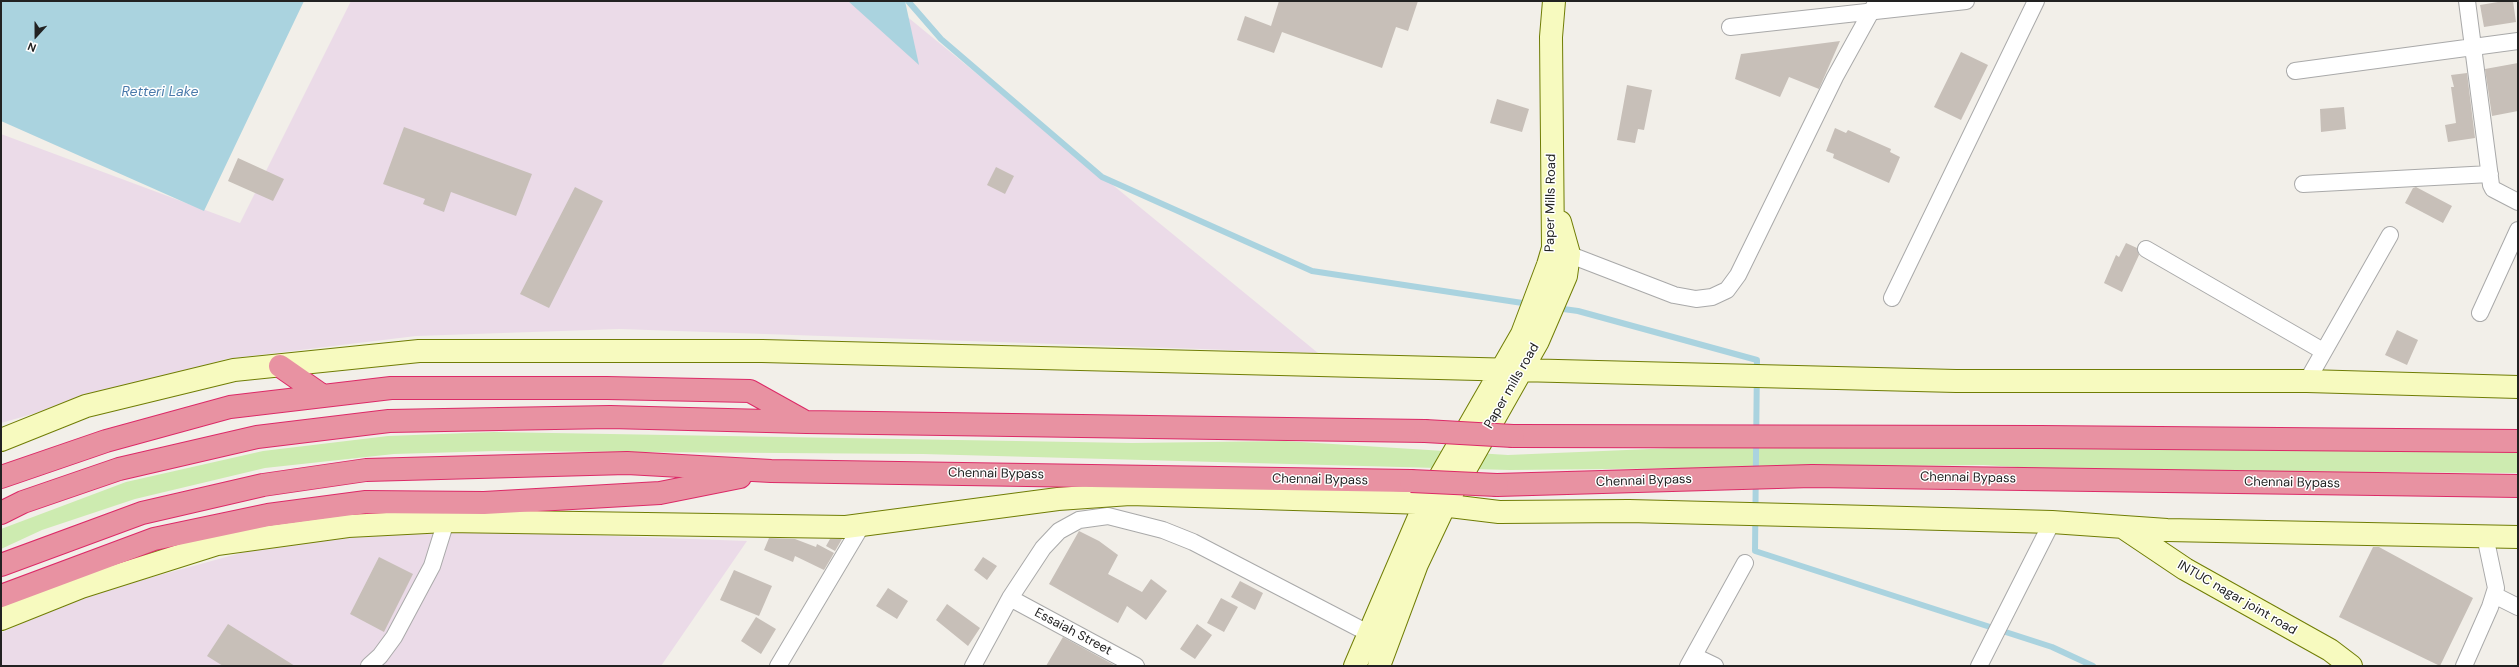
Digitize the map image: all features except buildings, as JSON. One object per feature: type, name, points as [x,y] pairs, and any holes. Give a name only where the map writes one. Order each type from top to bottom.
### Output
[{"type":"highway","points":[[280,366],[323,396]]},
{"type":"highway","points":[[1,477],[106,441],[230,407],[391,388],[750,391],[806,422]]},
{"type":"highway","points":[[1,513],[23,502],[119,468],[257,437],[389,422],[610,417],[806,422],[1425,431],[1513,436],[2040,437],[2518,441]]},
{"type":"highway","points":[[1,565],[142,513],[263,485],[366,470],[627,463],[770,471]]},
{"type":"highway","points":[[1,596],[154,539],[268,515],[366,502],[484,502],[660,494],[770,471]]},
{"type":"highway","name":"Chennai Bypass","points":[[770,471],[1411,481],[1497,485],[1812,476],[2518,486]]},
{"type":"street","name":"Paper Mills Road","points":[[1554,1],[1551,38],[1554,198]]},
{"type":"street","points":[[1730,27],[1874,7],[1966,1]]},
{"type":"street","points":[[1892,298],[2036,1]]},
{"type":"street","points":[[2467,1],[2493,189],[2518,202]]},
{"type":"street","points":[[1559,261],[1674,295],[1696,299],[1712,297],[1727,290],[1738,275],[1835,77],[1874,7]]},
{"type":"street","points":[[2295,71],[2518,41]]},
{"type":"street","points":[[2303,184],[2490,174]]},
{"type":"street","name":"Paper mills road","points":[[1554,198],[1559,261]]},
{"type":"street","points":[[2480,313],[2518,230]]},
{"type":"street","points":[[2307,380],[2390,235]]},
{"type":"street","points":[[2146,249],[2323,351]]},
{"type":"street","name":"Paper Mills Road","points":[[1355,666],[1409,538],[1434,505],[1520,370],[1530,337],[1559,261]]},
{"type":"street","points":[[1,440],[86,406],[234,370],[419,351],[762,350],[1956,380],[2307,380],[2518,387]]},
{"type":"street","points":[[1,619],[81,587],[217,544],[348,526],[446,521],[846,527],[1058,499],[1130,494],[1434,505],[1499,512],[1637,512],[2052,522],[2124,528],[2518,536]]},
{"type":"street","points":[[1379,666],[1417,564],[1434,505]]},
{"type":"street","points":[[973,666],[1010,598],[1043,548],[1059,531],[1079,520],[1108,516],[1163,530],[1193,542],[1368,633]]},
{"type":"street","points":[[369,666],[380,656],[394,637],[432,566],[446,521]]},
{"type":"street","points":[[1979,666],[2052,522]]},
{"type":"street","points":[[778,666],[862,525]]},
{"type":"street","name":"INTUC nagar joint road","points":[[2124,528],[2185,569],[2330,650],[2351,666]]},
{"type":"street","points":[[2464,666],[2496,588],[2485,536]]},
{"type":"street","points":[[1715,666],[1691,661],[1745,563]]},
{"type":"street","points":[[2494,595],[2518,607]]},
{"type":"street","name":"Essaiah Street","points":[[1010,598],[1136,666]]},
{"type":"shaded area","points":[[351,1],[888,1],[1318,353],[619,329],[416,336],[226,359],[1,423],[1,134],[240,223]]},
{"type":"shaded area","points":[[340,526],[747,541],[661,666],[1,666],[1,633],[83,596]]},
{"type":"green space","points":[[494,432],[1132,443],[1285,441],[1508,455],[1745,445],[2518,447],[2518,473],[2069,470],[1983,465],[1510,470],[923,454],[495,451],[394,454],[265,468],[135,499],[42,530],[1,549],[1,529],[126,482],[263,451],[388,436]]},
{"type":"water","name":"Retteri Lake","points":[[1,1],[304,1],[204,211],[1,121]]},
{"type":"water","points":[[848,1],[905,1],[919,65]]},
{"type":"waterway","points":[[908,1],[941,39],[1102,177],[1312,271],[1529,304]]},
{"type":"waterway","points":[[1556,308],[1578,311],[1757,360],[1755,551],[2052,647],[2093,666]]}]
